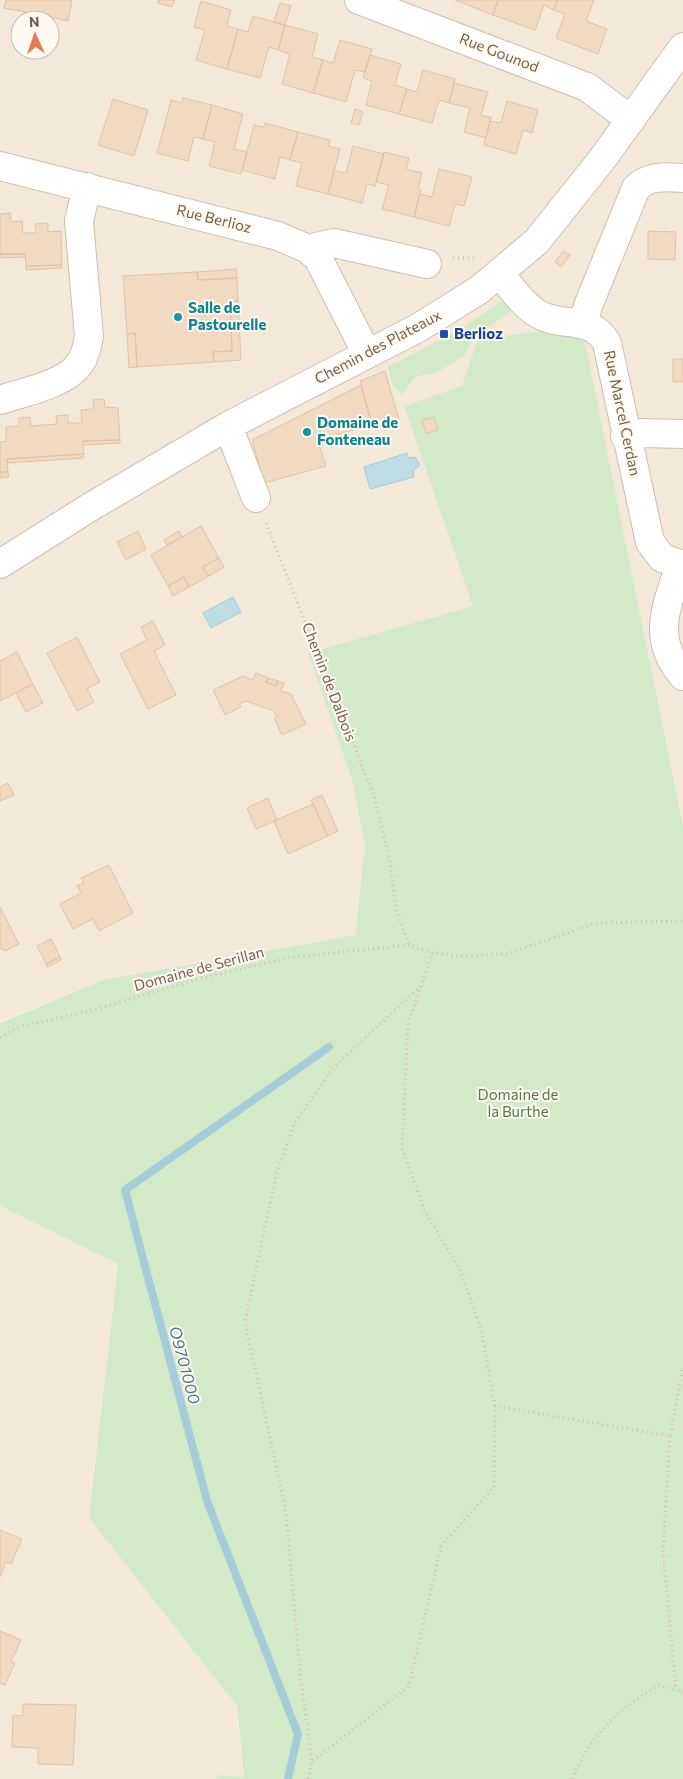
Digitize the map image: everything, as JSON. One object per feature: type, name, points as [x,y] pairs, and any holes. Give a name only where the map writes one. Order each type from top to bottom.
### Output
[{"type":"street","name":"Rue Gounod","points":[[359,0],[587,87],[631,120]]},
{"type":"street","name":"Chemin des Plateaux","points":[[0,564],[92,506],[228,426],[418,328],[479,290],[537,241],[631,120],[683,47]]},
{"type":"street","name":"Rue Berlioz","points":[[0,166],[278,236],[308,249],[318,258],[367,354]]},
{"type":"street","points":[[583,324],[588,306],[636,188],[643,180],[683,178]]},
{"type":"street","points":[[0,400],[58,380],[76,368],[86,353],[89,336],[79,221],[88,187]]},
{"type":"street","points":[[308,249],[334,243],[427,264]]},
{"type":"street","name":"Rue Marcel Cerdan","points":[[500,274],[530,308],[539,315],[556,320],[593,326],[607,343],[625,436],[650,542],[662,558],[682,565]]},
{"type":"street","points":[[228,426],[256,498]]},
{"type":"street","points":[[625,436],[642,433],[683,434]]},
{"type":"street","points":[[682,565],[664,620],[664,643],[672,663],[683,676]]},
{"type":"path","name":"Chemin de Dalbois","points":[[256,498],[374,796],[390,861],[396,910],[409,945]]},
{"type":"path","points":[[409,945],[433,953],[461,956],[507,954],[595,923],[683,921]]},
{"type":"path","name":"Domaine de Serillan","points":[[0,1037],[20,1026],[90,1011],[230,971],[293,957],[409,945]]},
{"type":"path","points":[[312,1762],[409,1686],[441,1546],[494,1487],[495,1406],[481,1328],[459,1268],[425,1212],[402,1148],[408,1023],[433,953]]},
{"type":"path","points":[[308,1779],[312,1762],[300,1673],[286,1512],[245,1322],[277,1171],[295,1122],[334,1067],[421,986]]},
{"type":"path","points":[[676,1690],[663,1550],[670,1436],[683,1366]]},
{"type":"path","points":[[495,1406],[670,1436]]},
{"type":"path","points":[[572,1779],[602,1729],[640,1696],[659,1684],[683,1692]]},
{"type":"shaded area","points":[[0,0],[683,0],[683,826],[584,344],[405,406],[474,606],[308,653],[352,780],[365,845],[355,935],[103,980],[0,1022]]},
{"type":"shaded area","points":[[0,1206],[118,1264],[89,1518],[237,1706],[244,1777],[217,1775],[216,1779],[0,1779]]},
{"type":"green space","points":[[505,299],[515,309],[473,338],[464,356],[436,373],[415,377],[402,395],[392,384],[388,367],[457,331]]},
{"type":"green space","name":"Domaine de la Burthe","points":[[574,327],[585,343],[683,826],[683,1779],[216,1779],[217,1775],[244,1777],[237,1706],[89,1518],[118,1264],[0,1206],[0,1023],[103,980],[355,935],[365,845],[352,780],[308,653],[473,606],[404,406],[462,386],[478,339]]},
{"type":"water","points":[[407,453],[409,458],[415,457],[420,465],[413,471],[414,477],[370,489],[364,467]]},
{"type":"water","points":[[233,597],[241,612],[211,628],[203,613]]},
{"type":"building","points":[[6,0],[72,0],[68,21],[60,19],[60,10],[14,10],[4,8]]},
{"type":"building","points":[[159,0],[175,0],[172,7],[158,3]]},
{"type":"building","points":[[455,0],[498,0],[493,15]]},
{"type":"building","points":[[498,0],[557,0],[554,10],[544,5],[535,30],[493,15]]},
{"type":"building","points":[[557,0],[594,0],[586,21],[607,29],[598,54],[556,38],[565,14],[554,10]]},
{"type":"building","points":[[201,1],[231,10],[227,26],[238,29],[227,69],[196,60],[205,30],[194,27]]},
{"type":"building","points":[[280,3],[291,6],[285,25],[274,22]]},
{"type":"building","points":[[253,16],[285,25],[278,50],[269,47],[260,78],[227,69],[238,29],[248,32]]},
{"type":"building","points":[[285,25],[318,34],[312,57],[323,60],[313,93],[282,84],[290,54],[278,50]]},
{"type":"building","points":[[340,40],[372,49],[365,72],[355,70],[346,102],[313,93],[323,60],[333,63]]},
{"type":"building","points":[[370,55],[401,64],[395,85],[407,89],[399,114],[366,105],[372,81],[363,78]]},
{"type":"building","points":[[423,70],[455,79],[449,103],[439,100],[432,123],[399,114],[407,89],[417,92]]},
{"type":"building","points":[[454,83],[488,92],[481,115],[491,118],[486,138],[464,132],[470,108],[449,103]]},
{"type":"building","points":[[183,98],[212,105],[203,139],[194,137],[188,161],[157,153],[171,100],[182,103]]},
{"type":"building","points":[[113,99],[148,110],[134,156],[98,145]]},
{"type":"building","points":[[507,101],[538,110],[532,133],[523,130],[516,154],[484,145],[490,121],[501,123]]},
{"type":"building","points":[[212,105],[243,114],[234,149],[247,152],[241,174],[209,166],[215,142],[203,139]]},
{"type":"building","points":[[355,109],[363,112],[359,125],[351,123]]},
{"type":"building","points":[[265,123],[298,132],[290,160],[280,157],[275,179],[242,170],[254,125],[264,127]]},
{"type":"building","points":[[298,132],[330,140],[328,146],[340,149],[328,194],[296,186],[302,163],[290,160]]},
{"type":"building","points":[[353,146],[384,154],[375,186],[367,184],[362,203],[328,194],[334,170],[346,173]]},
{"type":"building","points":[[384,152],[409,158],[406,169],[422,173],[418,189],[421,190],[414,217],[382,209],[389,185],[376,182]]},
{"type":"building","points":[[439,169],[472,177],[464,206],[455,204],[449,226],[414,217],[420,194],[432,197]]},
{"type":"building","points":[[10,213],[11,222],[22,221],[23,233],[36,233],[35,224],[48,223],[48,232],[61,231],[62,265],[26,266],[25,254],[0,254],[0,214]]},
{"type":"building","points":[[648,231],[676,232],[675,260],[648,259]]},
{"type":"building","points":[[563,251],[570,255],[561,267],[555,262]]},
{"type":"building","points":[[0,254],[25,254],[25,257],[0,258]]},
{"type":"building","points":[[62,265],[62,268],[26,270],[26,266]]},
{"type":"building","points":[[236,269],[237,278],[198,280],[197,272]]},
{"type":"building","name":"Salle de Pastourelle","points":[[197,272],[198,280],[237,278],[238,301],[230,301],[232,351],[213,352],[214,362],[137,367],[135,333],[127,334],[123,276]]},
{"type":"building","points":[[230,301],[238,301],[241,360],[214,362],[213,352],[232,351]]},
{"type":"building","points":[[135,333],[137,367],[129,368],[127,334]]},
{"type":"building","points":[[673,359],[683,359],[683,382],[673,382]]},
{"type":"building","points":[[385,371],[399,420],[373,427],[360,381]]},
{"type":"building","name":"Domaine de Fonteneau","points":[[361,385],[371,424],[318,441],[326,466],[264,483],[252,440]]},
{"type":"building","points":[[104,399],[105,407],[118,408],[120,440],[83,441],[84,454],[7,459],[8,472],[0,472],[0,442],[6,441],[6,427],[19,426],[19,418],[30,417],[31,426],[57,424],[56,416],[68,415],[68,423],[82,423],[81,410],[94,409],[93,400]]},
{"type":"building","points":[[434,417],[438,430],[426,433],[422,420]]},
{"type":"building","points":[[120,440],[120,443],[83,445],[83,441]]},
{"type":"building","points":[[84,454],[83,458],[7,463],[7,459]]},
{"type":"building","points":[[0,472],[8,472],[9,477],[0,478]]},
{"type":"building","points":[[201,526],[219,558],[202,567],[209,576],[189,587],[184,577],[168,586],[151,555]]},
{"type":"building","points":[[138,531],[146,549],[126,560],[117,542]]},
{"type":"building","points":[[179,531],[182,537],[167,545],[164,540]]},
{"type":"building","points":[[219,558],[224,567],[209,576],[202,567]]},
{"type":"building","points":[[184,577],[189,587],[173,596],[168,586]]},
{"type":"building","points":[[153,621],[165,645],[154,651],[176,695],[148,709],[120,654],[147,640],[141,627]]},
{"type":"building","points":[[77,637],[100,682],[87,689],[94,702],[77,711],[47,653]]},
{"type":"building","points":[[17,652],[33,684],[0,701],[0,661]]},
{"type":"building","points":[[256,673],[268,678],[266,682],[276,686],[278,681],[284,683],[281,691],[291,694],[306,724],[282,735],[274,718],[277,717],[274,711],[246,701],[239,704],[241,707],[225,715],[213,690],[243,676],[253,680]]},
{"type":"building","points":[[268,678],[278,681],[276,686],[266,682]]},
{"type":"building","points":[[33,684],[43,703],[26,712],[16,693]]},
{"type":"building","points":[[8,783],[14,795],[0,801],[0,787]]},
{"type":"building","points":[[322,795],[338,831],[328,836],[311,800]]},
{"type":"building","points":[[268,798],[277,820],[256,829],[247,808]]},
{"type":"building","points":[[313,804],[328,836],[288,854],[274,821]]},
{"type":"building","points":[[109,865],[133,913],[99,931],[93,919],[73,929],[60,904],[81,893],[77,886],[84,883],[81,878]]},
{"type":"building","points":[[0,907],[19,944],[5,951],[0,948]]},
{"type":"building","points":[[51,939],[60,957],[46,964],[37,946]]},
{"type":"building","points":[[60,957],[61,960],[47,967],[46,964]]},
{"type":"building","points":[[0,1530],[22,1539],[11,1564],[6,1562],[0,1577]]},
{"type":"building","points":[[0,1631],[21,1640],[11,1662],[15,1663],[5,1685],[0,1683]]},
{"type":"building","points":[[23,1704],[76,1705],[73,1765],[38,1764],[38,1748],[12,1747],[13,1715],[23,1716]]},
{"type":"waterway","name":"O9701000","points":[[288,1779],[298,1734],[207,1501],[125,1190],[329,1047]]},
{"type":"place","name":"Salle de Pastourelle","points":[[178,317]]},
{"type":"place","name":"Berlioz","points":[[444,334]]},
{"type":"place","name":"Domaine de Fonteneau","points":[[307,432]]}]
